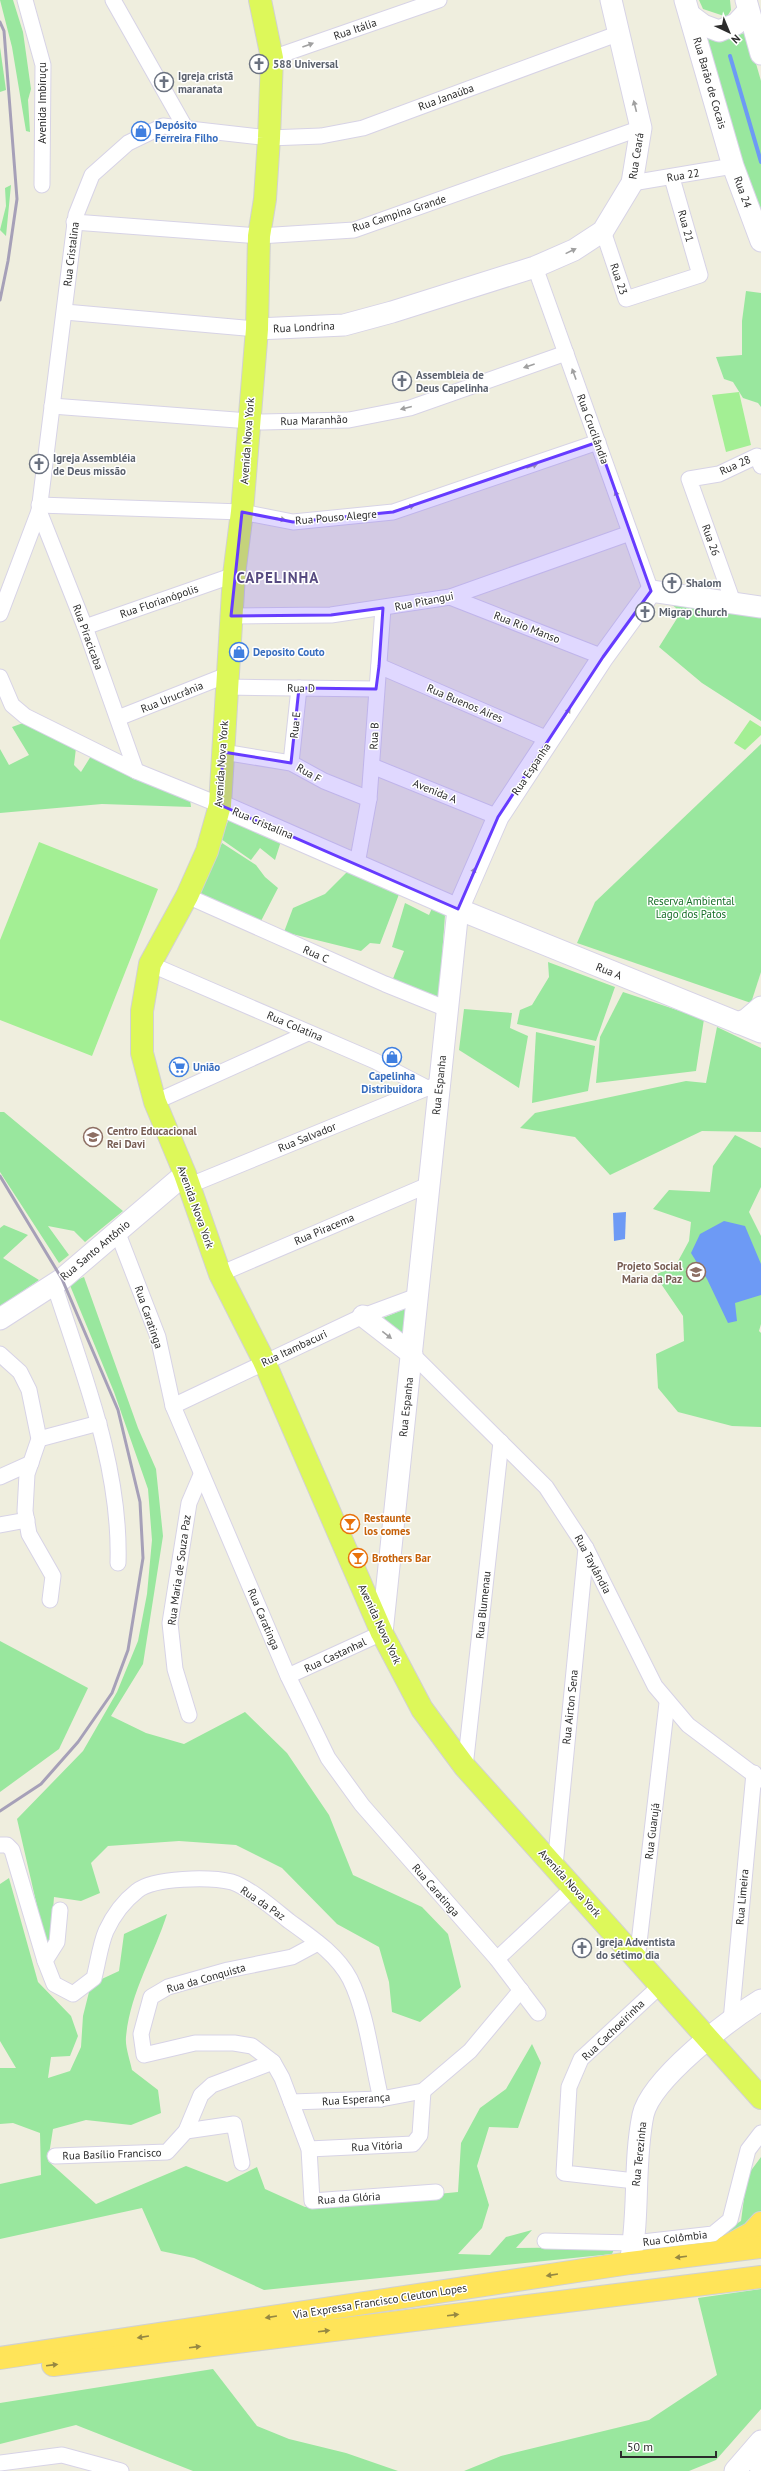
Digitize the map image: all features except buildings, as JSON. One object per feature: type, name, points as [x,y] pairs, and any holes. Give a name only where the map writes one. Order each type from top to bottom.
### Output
[{"type":"highway","points":[[715,2253],[752,2233],[761,2223]]},
{"type":"highway","name":"Via Expressa Francisco Cleuton Lopes","points":[[0,2358],[632,2253],[715,2253],[761,2246]]},
{"type":"highway","name":"Via Expressa Francisco Cleuton Lopes","points":[[0,2373],[761,2277]]},
{"type":"main road","name":"Avenida Nova York","points":[[260,0],[272,58],[269,138],[265,199],[259,236],[256,329],[242,512],[234,575],[226,681],[220,805],[207,851],[187,896],[150,964],[142,1011],[142,1053],[155,1102],[186,1180],[220,1274],[264,1361],[382,1633],[422,1709],[465,1768],[574,1887],[707,2040],[761,2098]]},
{"type":"street","name":"Avenida Imbiruçu","points":[[25,0],[43,64],[42,185]]},
{"type":"street","points":[[113,0],[186,129]]},
{"type":"street","name":"Rua Itália","points":[[272,58],[439,0]]},
{"type":"street","name":"Rua Ceará","points":[[535,267],[574,250],[603,230],[632,183],[640,128],[617,34],[611,0]]},
{"type":"street","points":[[688,8],[703,25],[719,31],[736,24],[747,6]]},
{"type":"street","points":[[747,6],[761,54]]},
{"type":"street","name":"Rua Barão de Cocais","points":[[688,8],[733,166]]},
{"type":"street","name":"Rua Janaúba","points":[[269,138],[321,136],[363,128],[617,34]]},
{"type":"street","name":"Rua Cristalina","points":[[0,614],[39,508],[65,312],[74,222],[92,175],[128,143],[163,126],[269,138]]},
{"type":"street","name":"Rua Campina Grande","points":[[74,222],[259,236],[354,230],[640,128]]},
{"type":"street","name":"Rua 22","points":[[632,183],[672,178],[733,166]]},
{"type":"street","name":"Rua 24","points":[[733,166],[761,241]]},
{"type":"street","name":"Rua 21","points":[[672,178],[700,274]]},
{"type":"street","name":"Rua 23","points":[[603,230],[626,299],[700,274]]},
{"type":"street","name":"Rua Londrina","points":[[65,312],[256,329],[344,325],[535,267]]},
{"type":"street","name":"Rua Crucilândia","points":[[535,267],[651,591]]},
{"type":"street","name":"Rua Maranhão","points":[[52,406],[248,421],[348,420],[410,408],[566,353]]},
{"type":"street","name":"Rua Pouso Alegre","points":[[39,508],[242,512],[293,522],[393,512],[598,442]]},
{"type":"street","name":"Rua 28","points":[[689,479],[719,474],[759,461]]},
{"type":"street","name":"Rua 26","points":[[689,479],[733,602]]},
{"type":"street","name":"Rua Piracicaba","points":[[39,508],[85,627],[136,771]]},
{"type":"street","name":"Rua Pitangui","points":[[231,616],[331,615],[450,597],[630,533]]},
{"type":"street","name":"Rua Florianópolis","points":[[85,627],[234,575]]},
{"type":"street","points":[[651,591],[761,607]]},
{"type":"street","name":"Rua Espanha","points":[[382,1633],[412,1354],[428,1185],[433,1086],[447,1008],[458,909],[498,817],[550,740],[603,657],[651,591]]},
{"type":"street","name":"Rua Rio Manso","points":[[450,597],[603,657]]},
{"type":"street","name":"Rua B","points":[[357,864],[369,799],[383,608]]},
{"type":"street","name":"Rua Buenos Aires","points":[[379,666],[550,740]]},
{"type":"street","name":"Rua Cristalina","points":[[0,677],[12,705],[25,716],[136,771],[220,805],[458,909]]},
{"type":"street","name":"Rua D","points":[[226,681],[299,688],[376,689]]},
{"type":"street","name":"Rua Urucrânia","points":[[118,718],[226,681]]},
{"type":"street","name":"Rua E","points":[[291,762],[299,688]]},
{"type":"street","name":"Rua F","points":[[223,752],[291,762],[324,781],[369,799]]},
{"type":"street","name":"Avenida A","points":[[372,766],[498,817]]},
{"type":"street","name":"Rua C","points":[[187,896],[385,984],[447,1008]]},
{"type":"street","name":"Rua A","points":[[458,909],[761,1032]]},
{"type":"street","name":"Rua Colatina","points":[[150,964],[433,1086]]},
{"type":"street","points":[[738,1023],[747,1019],[761,1007]]},
{"type":"street","points":[[155,1102],[308,1033]]},
{"type":"street","name":"Rua Salvador","points":[[186,1180],[433,1086]]},
{"type":"street","name":"Rua Santo Antônio","points":[[0,1319],[54,1284],[117,1231],[186,1180]]},
{"type":"street","name":"Rua Piracema","points":[[220,1274],[428,1185]]},
{"type":"street","name":"Rua Caratinga","points":[[117,1231],[158,1338],[173,1406],[288,1676],[328,1758],[362,1806],[496,1959],[538,2013]]},
{"type":"street","points":[[54,1284],[99,1423],[116,1505],[118,1563]]},
{"type":"street","name":"Rua Itambacuri","points":[[173,1406],[264,1361],[363,1316],[417,1296]]},
{"type":"street","points":[[363,1316],[412,1354]]},
{"type":"street","points":[[0,1354],[20,1372],[29,1390],[39,1439],[27,1474],[25,1512],[29,1534],[53,1576],[50,1600]]},
{"type":"street","name":"Rua Taylândia","points":[[412,1354],[546,1487],[586,1548],[654,1686],[667,1703],[688,1725],[759,1775]]},
{"type":"street","points":[[39,1439],[99,1423]]},
{"type":"street","name":"Rua Blumenau","points":[[465,1768],[501,1442]]},
{"type":"street","points":[[0,1477],[31,1463]]},
{"type":"street","name":"Rua Maria de Souza Paz","points":[[189,1715],[175,1669],[170,1623],[189,1503],[201,1474]]},
{"type":"street","points":[[0,1525],[27,1520]]},
{"type":"street","name":"Rua Airton Sena","points":[[555,1866],[586,1548]]},
{"type":"street","name":"Rua Castanhal","points":[[288,1676],[382,1633]]},
{"type":"street","name":"Rua Guarujá","points":[[637,1960],[667,1703]]},
{"type":"street","name":"Rua Limeira","points":[[731,2021],[759,1775]]},
{"type":"street","points":[[0,1845],[7,1845],[12,1850],[45,1961]]},
{"type":"street","name":"Rua da Paz","points":[[45,1961],[54,1984],[72,1994],[94,1978],[105,1932],[118,1909],[138,1890],[169,1880],[199,1879],[232,1882],[262,1900],[318,1943],[338,1962],[350,1980],[362,2017],[380,2099]]},
{"type":"street","points":[[496,1959],[574,1887]]},
{"type":"street","points":[[45,1961],[57,1942],[60,1910]]},
{"type":"street","name":"Rua da Conquista","points":[[273,2062],[252,2046],[234,2043],[195,2043],[144,2055],[141,2034],[151,1997],[168,1987],[228,1970],[292,1957],[318,1943]]},
{"type":"street","name":"Rua Cachoeirinha","points":[[635,2181],[564,2173],[568,2087],[581,2059],[660,1986]]},
{"type":"street","name":"Rua Esperança","points":[[291,2102],[380,2099],[422,2091],[470,2051],[521,1990]]},
{"type":"street","name":"Rua Terezinha","points":[[632,2253],[635,2181],[644,2113],[660,2084],[707,2040],[761,2000]]},
{"type":"street","points":[[273,2062],[282,2078],[309,2149]]},
{"type":"street","name":"Rua Basílio Francisco","points":[[55,2156],[167,2152],[186,2131],[201,2095],[212,2085],[273,2062]]},
{"type":"street","name":"Rua Vitória","points":[[309,2149],[413,2144],[420,2135],[422,2091]]},
{"type":"street","points":[[186,2131],[234,2124],[242,2163]]},
{"type":"street","name":"Rua Colômbia","points":[[545,2242],[632,2253],[713,2234],[730,2220],[748,2150],[761,2133]]},
{"type":"street","name":"Rua da Glória","points":[[309,2149],[312,2201],[436,2192]]},
{"type":"street","points":[[759,2443],[758,2462],[761,2469]]},
{"type":"street","points":[[735,2471],[759,2443]]},
{"type":"street","points":[[0,2463],[62,2455],[121,2471]]},
{"type":"highlighted area","points":[[598,442],[651,591],[603,657],[498,817],[458,909],[220,805],[223,752],[291,763],[299,688],[376,689],[379,666],[383,608],[331,615],[231,616],[242,512],[293,522],[393,512]]},
{"type":"green space","points":[[0,0],[13,0],[23,32],[31,89],[28,100],[30,132],[26,131],[12,47]]},
{"type":"green space","points":[[699,0],[730,0],[731,10],[727,17],[703,9]]},
{"type":"green space","points":[[747,32],[761,81],[761,218],[738,154],[705,34],[732,37]]},
{"type":"green space","points":[[0,47],[6,90],[0,92]]},
{"type":"green space","points":[[11,185],[6,236],[0,230],[6,206],[5,188]]},
{"type":"green space","points":[[746,291],[761,293],[761,407],[758,403],[743,398],[733,382],[724,379],[716,357],[742,355],[742,321]]},
{"type":"green space","points":[[739,392],[751,445],[726,452],[712,395]]},
{"type":"green space","points":[[666,600],[761,616],[761,721],[702,683],[659,647],[681,612]]},
{"type":"green space","points":[[750,720],[761,727],[761,735],[745,750],[734,743]]},
{"type":"green space","points":[[23,723],[76,748],[74,765],[81,772],[91,756],[190,799],[191,807],[102,804],[0,813],[0,749],[9,765],[29,755],[12,727]]},
{"type":"green space","name":"Reserva Ambiental Lago dos Patos","points":[[761,744],[761,972],[751,1003],[577,943],[595,902]]},
{"type":"green space","points":[[239,819],[282,838],[275,860],[260,848],[251,860],[221,839],[228,821]]},
{"type":"green space","points":[[39,842],[158,889],[92,1056],[0,1020],[0,940]]},
{"type":"green space","points":[[222,843],[256,865],[265,877],[278,888],[261,921],[197,896]]},
{"type":"green space","points":[[349,870],[401,889],[380,944],[370,943],[361,951],[284,932],[293,908],[325,894]]},
{"type":"green space","points":[[405,903],[429,915],[433,906],[445,915],[439,997],[392,981],[404,951],[392,947]]},
{"type":"green space","points":[[548,962],[615,987],[596,1041],[517,1024],[520,1010],[532,1005],[549,977]]},
{"type":"green space","points":[[623,992],[704,1019],[696,1071],[596,1083],[600,1037]]},
{"type":"green space","points":[[464,1009],[512,1013],[510,1028],[528,1036],[519,1088],[459,1050]]},
{"type":"green space","points":[[717,1027],[761,1048],[761,1132],[702,1131],[610,1175],[575,1137],[520,1128],[535,1113],[686,1081],[706,1083]]},
{"type":"green space","points":[[536,1032],[595,1046],[588,1091],[532,1103]]},
{"type":"green space","points":[[0,1112],[4,1112],[123,1211],[85,1242],[74,1231],[48,1226],[69,1255],[59,1263],[0,1172]]},
{"type":"green space","name":"Projeto Social Maria da Paz","points":[[735,1135],[761,1148],[761,1187],[749,1212],[761,1236],[761,1324],[759,1331],[761,1333],[761,1427],[732,1426],[678,1412],[658,1388],[656,1354],[684,1341],[683,1316],[655,1275],[676,1265],[689,1241],[691,1222],[653,1209],[669,1190],[710,1192],[713,1166]]},
{"type":"green space","points":[[4,1225],[28,1235],[3,1258],[39,1280],[0,1307],[0,1228]]},
{"type":"green space","points":[[84,1277],[138,1428],[156,1469],[163,1536],[143,1664],[111,1716],[146,1733],[184,1744],[245,1712],[287,1753],[329,1815],[353,1875],[422,1907],[448,1934],[461,1987],[420,2022],[392,2012],[389,1982],[379,1947],[337,1924],[282,1868],[236,1845],[179,1841],[108,1846],[91,1863],[100,1893],[81,1901],[54,1897],[51,1937],[46,1945],[17,1819],[83,1751],[117,1692],[138,1641],[147,1594],[152,1540],[148,1489],[114,1392],[69,1283]]},
{"type":"green space","points":[[410,1307],[408,1344],[378,1320]]},
{"type":"green space","points":[[0,1641],[88,1688],[59,1749],[0,1792]]},
{"type":"green space","points":[[9,1878],[38,1982],[71,2016],[78,2036],[70,2056],[51,2057],[48,2078],[70,2071],[81,2047],[83,2016],[91,1984],[119,1971],[124,1934],[167,1914],[132,2005],[126,2037],[132,2070],[158,2090],[161,2113],[131,2125],[86,2120],[53,2129],[48,2161],[96,2204],[186,2166],[227,2182],[257,2167],[265,2189],[305,2207],[458,2192],[461,2143],[480,2108],[506,2089],[532,2044],[541,2063],[518,2128],[489,2127],[477,2166],[489,2205],[482,2228],[458,2254],[490,2255],[506,2237],[532,2230],[516,2248],[615,2247],[612,2254],[264,2290],[194,2258],[161,2251],[142,2208],[0,2239],[0,2184],[41,2175],[40,2133],[13,2123],[0,2124],[0,2068],[16,2068],[0,2041],[0,1884]]},
{"type":"green space","points":[[761,2157],[761,2213],[734,2236],[683,2249],[692,2243],[712,2239],[741,2221],[747,2176]]},
{"type":"green space","points":[[761,2289],[761,2409],[716,2460],[689,2471],[464,2471],[501,2456],[649,2420],[717,2375],[698,2298]]},
{"type":"green space","points":[[213,2369],[257,2426],[289,2439],[346,2453],[398,2471],[193,2471],[76,2425],[0,2444],[0,2403]]},
{"type":"water","points":[[626,1212],[625,1239],[614,1241],[613,1213]]},
{"type":"water","points":[[724,1221],[745,1226],[761,1264],[761,1295],[735,1303],[737,1321],[728,1323],[707,1279],[691,1253],[700,1234]]},
{"type":"waterway","points":[[730,56],[761,162]]},
{"type":"railway","points":[[0,22],[4,31],[17,199],[8,261],[0,300]]},
{"type":"railway","points":[[0,1176],[62,1279],[118,1410],[140,1502],[143,1558],[128,1650],[112,1693],[78,1742],[41,1784],[0,1811]]},
{"type":"place","name":"588 Universal","points":[[259,64]]},
{"type":"place","name":"Igreja cristã maranata","points":[[164,82]]},
{"type":"place","name":"Depósito Ferreira Filho","points":[[141,131]]},
{"type":"place","name":"Assembleia de Deus Capelinha","points":[[402,381]]},
{"type":"place","name":"Igreja Assembléia de Deus missão","points":[[39,464]]},
{"type":"place","name":"Shalom","points":[[672,583]]},
{"type":"place","name":"Migrap Church","points":[[645,612]]},
{"type":"place","name":"Deposito Couto","points":[[239,652]]},
{"type":"place","name":"Capelinha Distribuidora","points":[[392,1057]]},
{"type":"place","name":"União","points":[[179,1067]]},
{"type":"place","name":"Centro Educacional Rei Davi","points":[[93,1137]]},
{"type":"place","name":"Projeto Social Maria da Paz","points":[[696,1272]]},
{"type":"place","name":"Restaunte los comes","points":[[350,1524]]},
{"type":"place","name":"Brothers Bar","points":[[358,1558]]},
{"type":"place","name":"Igreja Adventista do sétimo dia","points":[[582,1948]]},
{"type":"district","name":"CAPELINHA","points":[[278,577]]}]
